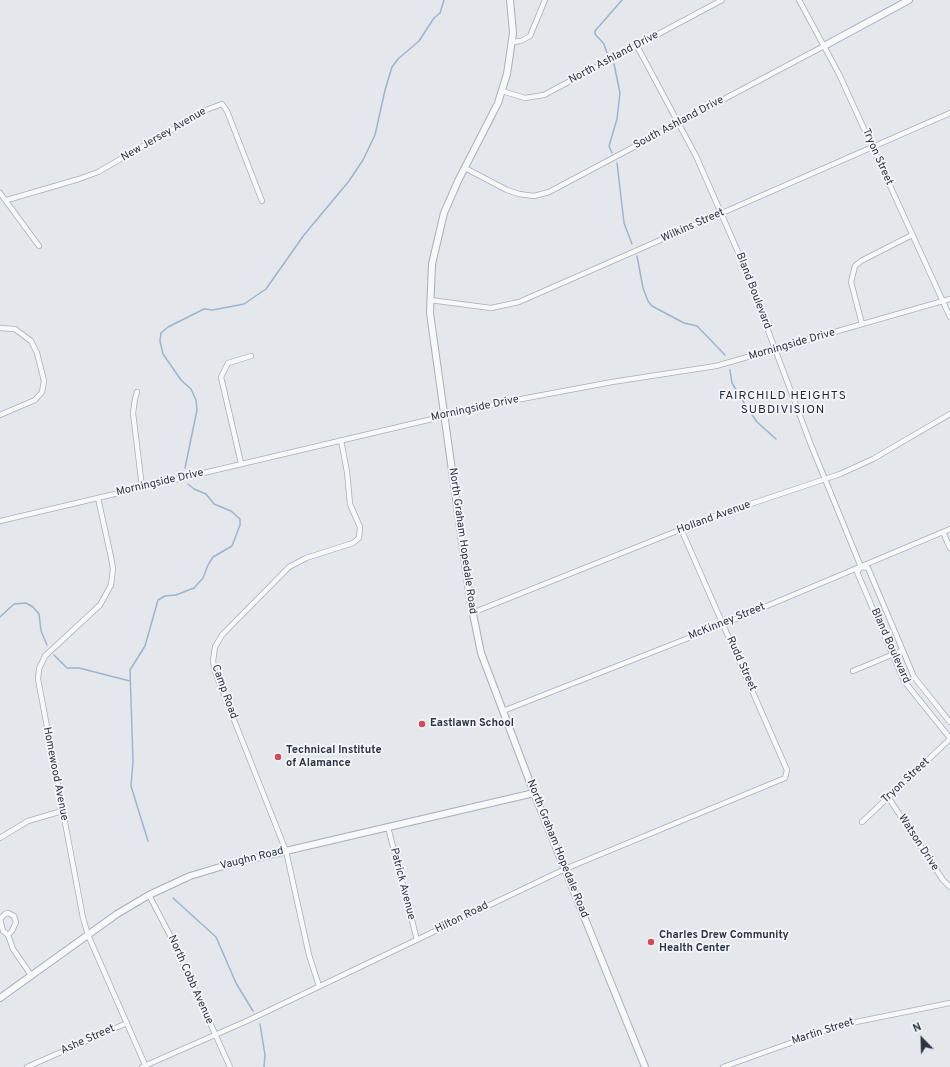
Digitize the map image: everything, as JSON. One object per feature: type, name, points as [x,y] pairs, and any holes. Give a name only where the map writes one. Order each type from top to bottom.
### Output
[{"type":"street","name":"North Graham Hopedale Road","points":[[510,0],[512,42],[510,62],[502,91],[451,196],[439,230],[432,264],[430,300],[444,415],[472,613],[484,665],[504,711],[534,793],[646,1067]]},
{"type":"street","points":[[512,42],[521,41],[530,36],[545,0]]},
{"type":"street","name":"North Ashland Drive","points":[[502,91],[525,98],[538,97],[722,0]]},
{"type":"street","name":"Tryon Street","points":[[800,0],[872,146],[950,317]]},
{"type":"street","name":"South Ashland Drive","points":[[465,168],[507,190],[526,196],[542,195],[679,124],[909,0]]},
{"type":"street","name":"Bland Boulevard","points":[[637,46],[696,156],[742,261],[825,479],[861,567]]},
{"type":"street","name":"New Jersey Avenue","points":[[7,200],[94,174],[206,110],[222,104],[227,111],[262,200]]},
{"type":"street","name":"Wilkins Street","points":[[430,300],[491,308],[510,305],[950,113]]},
{"type":"street","points":[[0,193],[7,200],[39,246]]},
{"type":"street","points":[[862,324],[851,282],[856,266],[866,259],[912,236]]},
{"type":"street","name":"Morningside Drive","points":[[0,521],[444,415],[552,392],[695,371],[775,350],[950,299]]},
{"type":"street","points":[[0,328],[15,329],[31,340],[37,353],[44,381],[42,392],[35,400],[0,415]]},
{"type":"street","points":[[241,463],[221,377],[228,363],[251,356]]},
{"type":"street","points":[[138,392],[135,399],[133,413],[142,487]]},
{"type":"street","name":"Holland Avenue","points":[[472,613],[681,529],[749,504],[825,479],[873,459],[950,414]]},
{"type":"street","name":"Camp Road","points":[[319,986],[309,955],[286,851],[215,672],[213,654],[222,635],[289,567],[306,558],[354,543],[359,538],[360,527],[350,504],[347,472],[341,440]]},
{"type":"street","name":"Homewood Avenue","points":[[98,498],[113,569],[111,585],[100,605],[47,654],[41,662],[38,673],[38,684],[62,811],[88,935],[145,1066]]},
{"type":"street","name":"Rudd Street","points":[[681,529],[724,624],[786,770],[785,778]]},
{"type":"street","name":"McKinney Street","points":[[504,711],[724,624],[950,529]]},
{"type":"street","points":[[943,532],[950,548]]},
{"type":"street","name":"Bland Boulevard","points":[[861,567],[868,568],[901,650],[914,677],[950,722]]},
{"type":"street","name":"Bland Boulevard","points":[[861,567],[858,572],[892,655],[909,688],[950,738]]},
{"type":"street","points":[[853,671],[901,650]]},
{"type":"street","name":"Tryon Street","points":[[862,822],[950,738]]},
{"type":"street","name":"Hilton Road","points":[[145,1066],[215,1035],[565,869],[785,778]]},
{"type":"street","name":"Vaughn Road","points":[[0,998],[88,935],[149,895],[207,870],[534,793]]},
{"type":"street","name":"Watson Drive","points":[[888,798],[943,880],[950,887]]},
{"type":"street","points":[[0,838],[28,821],[62,811]]},
{"type":"street","name":"Patrick Avenue","points":[[388,827],[417,940]]},
{"type":"street","name":"North Cobb Avenue","points":[[149,895],[230,1067]]},
{"type":"street","points":[[8,935],[12,931],[16,922],[14,916],[8,913],[0,919],[3,931],[8,935],[13,949],[31,975]]},
{"type":"street","name":"Martin Street","points":[[723,1067],[840,1025],[950,1003]]},
{"type":"street","name":"Ashe Street","points":[[27,1067],[127,1023]]},
{"type":"waterway","points":[[185,468],[197,410],[196,400],[191,389],[181,380],[163,354],[160,341],[161,333],[168,327],[204,309],[213,310],[244,304],[266,289],[304,235],[349,181],[363,160],[375,135],[385,90],[392,67],[398,59],[419,41],[434,18],[440,13],[444,0]]},
{"type":"waterway","points":[[607,53],[604,44],[595,34],[595,31],[622,0]]},
{"type":"waterway","points":[[612,153],[609,146],[617,119],[620,93],[614,64]]},
{"type":"waterway","points":[[617,163],[624,223],[632,244]]},
{"type":"waterway","points":[[637,256],[643,288],[648,301],[652,306],[684,323],[697,326],[725,355]]},
{"type":"waterway","points":[[730,370],[732,383],[746,406],[757,422],[776,439]]},
{"type":"waterway","points":[[148,841],[131,786],[133,761],[130,670],[145,646],[158,600],[165,596],[176,595],[194,588],[203,578],[213,557],[232,546],[240,525],[240,519],[231,511],[214,504],[206,494],[194,489],[188,484]]},
{"type":"waterway","points":[[0,617],[14,604],[26,603],[33,607],[39,614],[41,631],[47,645]]},
{"type":"waterway","points":[[54,655],[67,668],[79,668],[130,681]]},
{"type":"waterway","points":[[173,898],[216,937],[236,983],[253,1011]]},
{"type":"waterway","points":[[260,1024],[265,1055],[264,1067]]},
{"type":"place","name":"Eastlawn School","points":[[422,724]]},
{"type":"place","name":"Technical Institute of Alamance","points":[[278,757]]},
{"type":"place","name":"Charles Drew Community Health Center","points":[[651,942]]},
{"type":"district","name":"FAIRCHILD HEIGHTS SUBDIVISION","points":[[783,404]]}]
